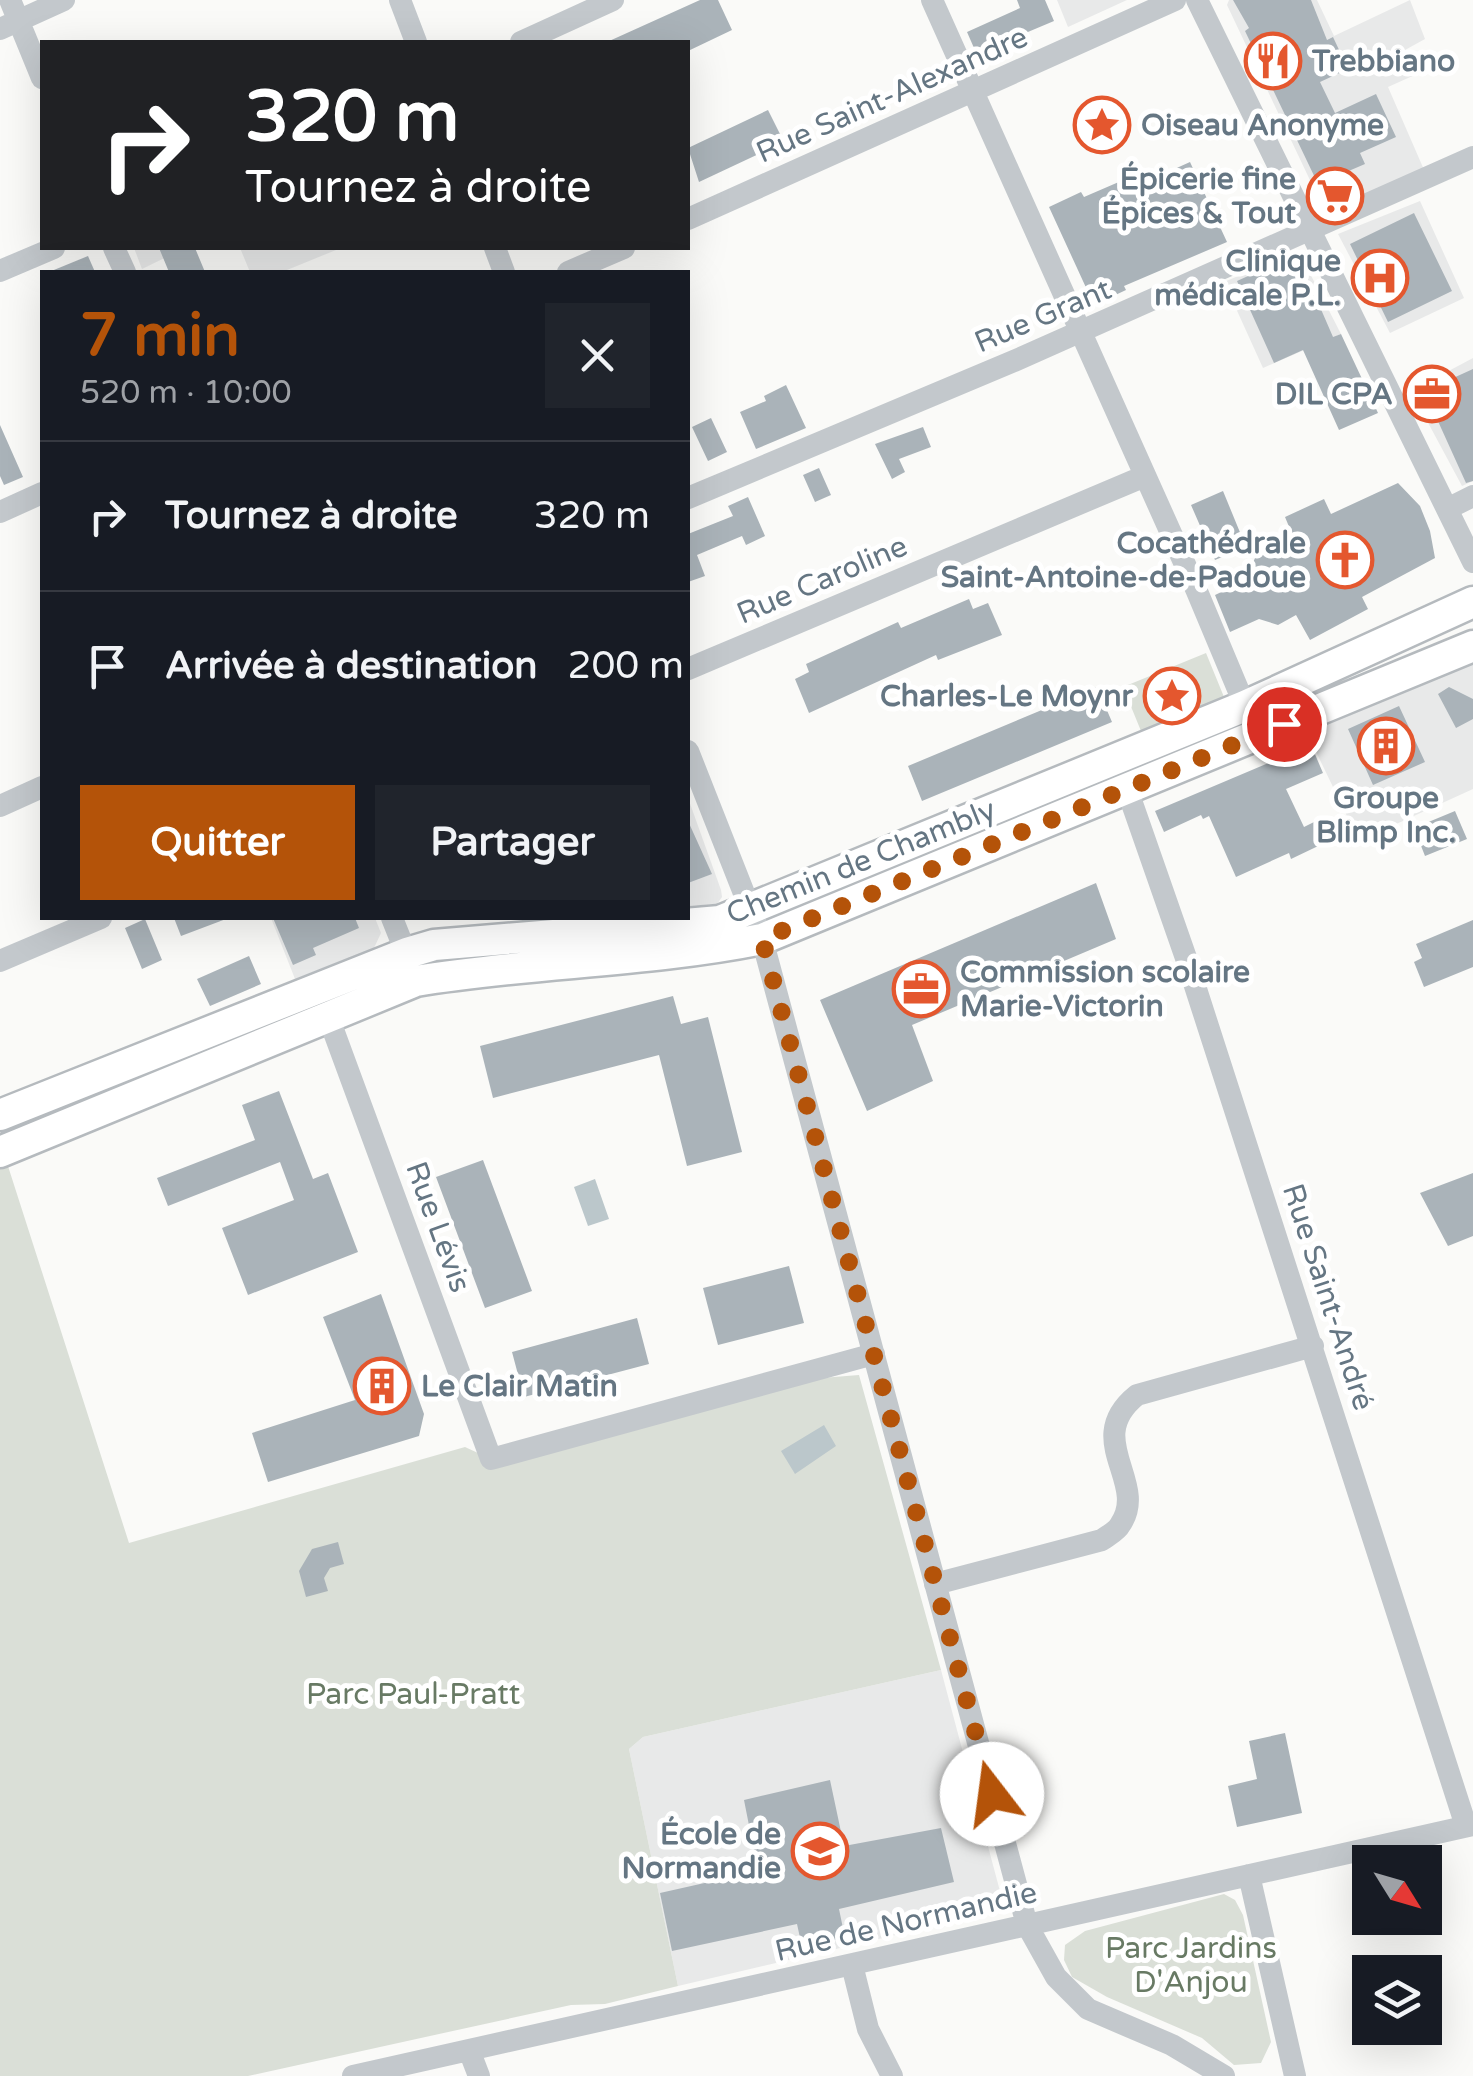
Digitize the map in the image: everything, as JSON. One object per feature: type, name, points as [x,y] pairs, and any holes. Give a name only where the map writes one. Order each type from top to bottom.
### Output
[{"type":"main road","name":"Chemin de Chambly","points":[[0,1152],[328,1016],[411,967],[434,945],[720,921],[1244,706],[1473,602]]},
{"type":"main road","name":"Chemin de Chambly","points":[[0,1115],[411,967],[484,970],[713,949],[762,939],[1473,646]]},
{"type":"street","points":[[40,74],[9,16],[64,0]]},
{"type":"street","points":[[400,0],[415,40]]},
{"type":"street","points":[[525,40],[614,0]]},
{"type":"street","points":[[932,0],[1244,706]]},
{"type":"street","name":"Rue Saint-Alexandre","points":[[690,218],[1175,0]]},
{"type":"street","points":[[1197,0],[1473,562]]},
{"type":"street","name":"Rue Grant","points":[[690,497],[1081,332],[1473,157]]},
{"type":"street","points":[[0,272],[50,250]]},
{"type":"street","points":[[573,270],[619,250]]},
{"type":"street","name":"Rue Caroline","points":[[690,668],[1145,476]]},
{"type":"street","points":[[0,512],[40,493]]},
{"type":"street","points":[[1447,509],[1473,496]]},
{"type":"street","points":[[690,755],[762,939],[1027,1925],[1056,1977],[1088,2009],[1172,2044],[1224,2076]]},
{"type":"street","points":[[0,806],[40,788]]},
{"type":"street","name":"Rue Saint-André","points":[[1127,789],[1470,1826]]},
{"type":"street","points":[[0,962],[96,920]]},
{"type":"street","points":[[393,920],[411,967]]},
{"type":"street","name":"Rue Lévis","points":[[328,1016],[490,1459],[874,1354]]},
{"type":"street","points":[[935,1584],[1102,1540],[1120,1525],[1128,1503],[1112,1429],[1120,1408],[1137,1395],[1312,1346]]},
{"type":"street","name":"Rue de Normandie","points":[[353,2076],[1470,1826]]},
{"type":"street","points":[[1249,1875],[1294,2071],[1270,2076]]},
{"type":"street","points":[[852,1965],[868,2028],[892,2076]]},
{"type":"street","points":[[469,2050],[479,2076]]},
{"type":"shaded area","points":[[1057,0],[1127,0],[1068,27]]},
{"type":"shaded area","points":[[1229,0],[1317,0],[1334,36],[1410,0],[1425,39],[1405,50],[1417,74],[1388,87],[1425,172],[1326,214],[1227,5]]},
{"type":"shaded area","points":[[1420,201],[1464,298],[1390,333],[1338,234]]},
{"type":"shaded area","points":[[135,250],[181,250],[142,269]]},
{"type":"shaded area","points":[[241,250],[336,250],[287,270],[249,270]]},
{"type":"shaded area","points":[[1295,252],[1300,254],[1341,334],[1263,368],[1224,282]]},
{"type":"shaded area","points":[[1473,358],[1473,481],[1462,486],[1411,391]]},
{"type":"shaded area","points":[[1473,662],[1473,789],[1359,841],[1307,733]]},
{"type":"shaded area","points":[[690,804],[721,890],[717,904],[690,906]]},
{"type":"shaded area","points":[[272,920],[376,920],[381,933],[374,948],[295,979]]},
{"type":"shaded area","points":[[595,1179],[609,1219],[588,1226],[574,1187]]},
{"type":"shaded area","points":[[824,1425],[836,1446],[795,1474],[781,1451]]},
{"type":"shaded area","name":"École de Normandie","points":[[941,1670],[1001,1895],[994,1912],[678,1986],[629,1749],[643,1737]]},
{"type":"green space","points":[[1206,653],[1224,697],[1141,731],[1123,687]]},
{"type":"green space","name":"Parc Paul-Pratt","points":[[7,1163],[129,1543],[465,1447],[491,1459],[772,1382],[859,1375],[941,1670],[643,1737],[629,1749],[678,1986],[605,2004],[571,2005],[248,2076],[0,2076],[0,1166]]},
{"type":"green space","name":"Parc Jardins D'Anjou","points":[[1224,1894],[1235,1900],[1243,1915],[1271,2042],[1261,2063],[1234,2065],[1202,2038],[1107,1997],[1072,1977],[1064,1960],[1065,1945],[1085,1931]]},
{"type":"building","points":[[700,0],[718,0],[732,30],[690,50],[690,40],[611,40]]},
{"type":"building","points":[[1017,0],[1045,0],[1054,21],[1011,39],[1015,48],[981,64],[967,32],[1020,8]]},
{"type":"building","points":[[1233,0],[1311,0],[1327,40],[1333,37],[1348,69],[1320,82],[1335,113],[1376,94],[1396,137],[1360,153],[1365,164],[1344,173],[1355,193],[1328,205]]},
{"type":"building","points":[[768,110],[784,142],[699,182],[690,147]]},
{"type":"building","points":[[1190,162],[1227,242],[1124,286],[1126,290],[1094,305],[1049,207],[1135,175],[1139,185]]},
{"type":"building","points":[[1414,213],[1452,291],[1388,322],[1350,244]]},
{"type":"building","points":[[160,250],[196,250],[204,270],[168,270]]},
{"type":"building","points":[[1297,254],[1333,337],[1341,334],[1378,413],[1339,430],[1303,350],[1274,363],[1237,281]]},
{"type":"building","points":[[88,256],[94,270],[54,270]]},
{"type":"building","points":[[1473,369],[1473,481],[1466,483],[1437,419],[1432,421],[1418,394]]},
{"type":"building","points":[[786,385],[806,428],[756,449],[740,412],[766,401],[764,396]]},
{"type":"building","points":[[711,418],[727,452],[708,461],[692,427]]},
{"type":"building","points":[[0,425],[23,477],[4,485],[0,476]]},
{"type":"building","points":[[923,427],[931,447],[899,459],[905,472],[892,479],[875,444]]},
{"type":"building","points":[[819,468],[831,495],[815,502],[803,475]]},
{"type":"building","name":"Cocathédrale Saint-Antoine-de-Padoue","points":[[1398,483],[1420,506],[1435,558],[1362,597],[1368,609],[1310,640],[1296,615],[1278,625],[1259,619],[1230,632],[1215,595],[1245,581],[1262,542],[1290,529],[1285,517],[1324,499],[1331,514]]},
{"type":"building","points":[[1223,491],[1246,547],[1215,560],[1191,505]]},
{"type":"building","points":[[748,497],[765,536],[746,545],[742,536],[697,555],[705,576],[690,581],[690,533],[733,516],[728,506]]},
{"type":"building","points":[[969,599],[973,609],[988,603],[1002,635],[938,660],[936,655],[809,713],[795,679],[809,672],[806,664],[898,622],[901,628]]},
{"type":"building","points":[[1097,687],[1112,722],[922,801],[908,766]]},
{"type":"building","points":[[1449,687],[1473,699],[1473,719],[1456,728],[1438,694]]},
{"type":"building","name":"Groupe Blimp Inc.","points":[[1399,706],[1425,762],[1373,785],[1348,729]]},
{"type":"building","points":[[1311,745],[1323,773],[1286,789],[1304,827],[1326,816],[1337,837],[1291,859],[1289,853],[1236,877],[1209,816],[1203,819],[1201,815],[1164,832],[1155,811]]},
{"type":"building","points":[[1455,811],[1467,839],[1425,856],[1414,828]]},
{"type":"building","points":[[690,825],[712,874],[690,882]]},
{"type":"building","name":"Commission scolaire Marie-Victorin","points":[[1096,883],[1116,939],[912,1025],[933,1081],[867,1111],[820,1000]]},
{"type":"building","points":[[145,920],[162,960],[142,969],[125,928]]},
{"type":"building","points":[[175,920],[223,920],[181,936]]},
{"type":"building","points":[[274,920],[356,920],[359,928],[313,948],[316,955],[293,965]]},
{"type":"building","points":[[1473,920],[1473,967],[1424,987],[1414,962],[1422,958],[1416,944]]},
{"type":"building","points":[[249,956],[261,984],[210,1006],[197,979]]},
{"type":"building","points":[[673,996],[681,1024],[708,1017],[742,1152],[687,1166],[659,1055],[493,1098],[480,1046]]},
{"type":"building","points":[[279,1091],[313,1179],[328,1173],[358,1252],[248,1295],[222,1228],[294,1200],[280,1162],[168,1206],[157,1178],[255,1140],[242,1105]]},
{"type":"building","points":[[483,1160],[532,1291],[485,1308],[436,1177]]},
{"type":"building","points":[[1473,1173],[1473,1236],[1448,1246],[1420,1193]]},
{"type":"building","points":[[789,1266],[804,1323],[718,1345],[703,1288]]},
{"type":"building","name":"Le Clair Matin","points":[[381,1294],[424,1414],[419,1436],[268,1482],[252,1433],[355,1400],[323,1317]]},
{"type":"building","points":[[637,1318],[649,1364],[524,1397],[512,1352]]},
{"type":"building","points":[[338,1542],[344,1564],[330,1568],[324,1578],[328,1591],[306,1597],[299,1571],[312,1549]]},
{"type":"building","points":[[1285,1733],[1302,1813],[1237,1827],[1228,1786],[1257,1779],[1249,1741]]},
{"type":"building","points":[[830,1780],[844,1846],[941,1828],[954,1882],[839,1909],[845,1938],[802,1947],[797,1924],[672,1951],[660,1893],[758,1871],[744,1800]]},
{"type":"place","name":"Trebbiano","points":[[1273,61]]},
{"type":"place","name":"Oiseau Anonyme","points":[[1102,125]]},
{"type":"place","name":"Épicerie fine Épices & Tout","points":[[1335,196]]},
{"type":"place","name":"Clinique médicale P.L.","points":[[1380,278]]},
{"type":"place","name":"DIL CPA","points":[[1432,394]]},
{"type":"place","name":"Cocathédrale Saint-Antoine-de-Padoue","points":[[1345,560]]},
{"type":"place","name":"Charles-Le Moynr","points":[[1172,696]]},
{"type":"place","name":"Groupe Blimp Inc.","points":[[1386,746]]},
{"type":"place","name":"Commission scolaire Marie-Victorin","points":[[921,989]]},
{"type":"place","name":"Le Clair Matin","points":[[382,1386]]},
{"type":"place","name":"École de Normandie","points":[[820,1851]]},
{"type":"route","points":[[992,1794],[762,939],[1284,724]]}]
